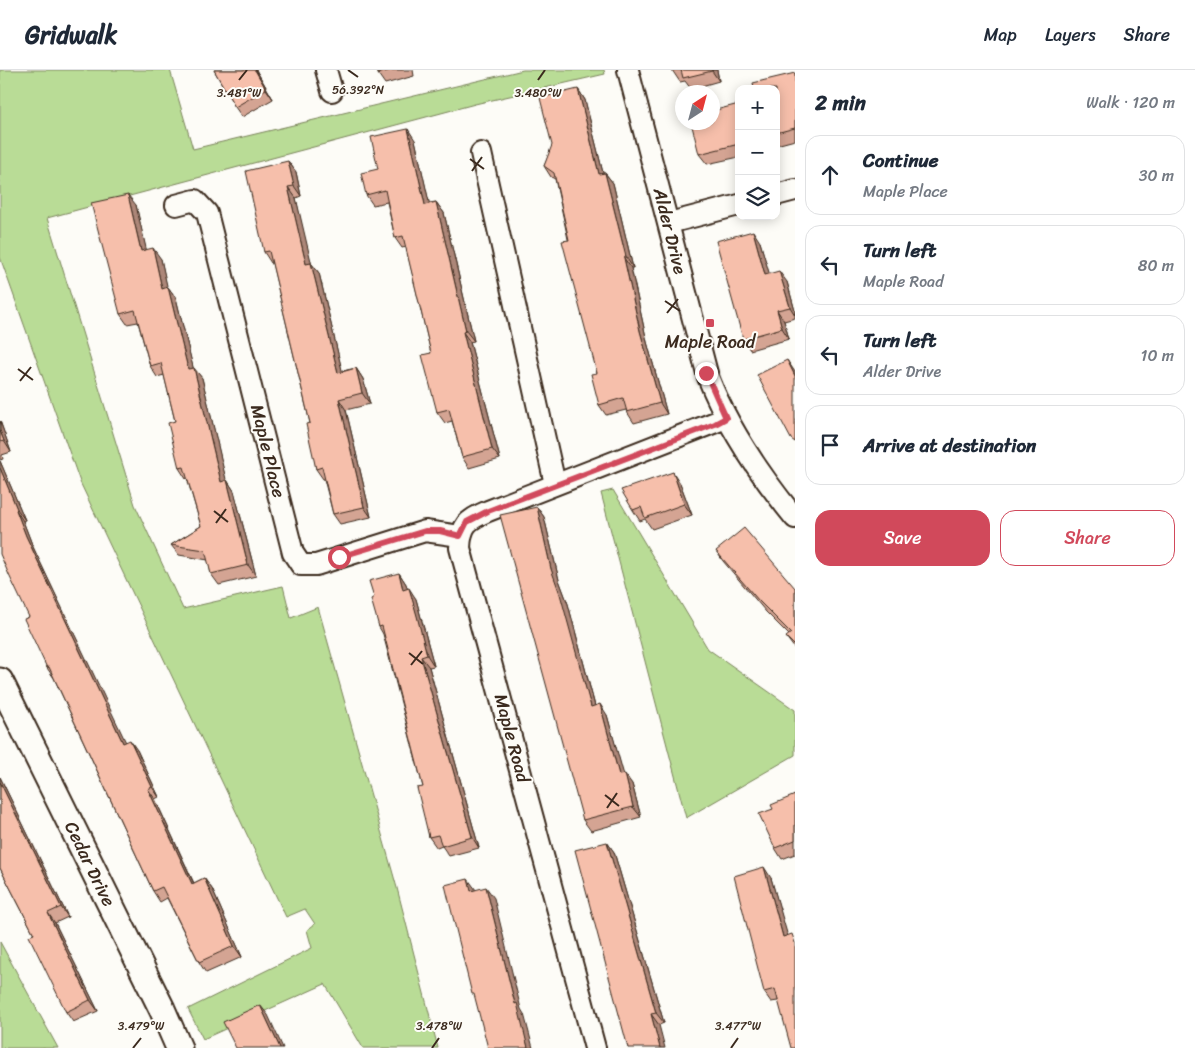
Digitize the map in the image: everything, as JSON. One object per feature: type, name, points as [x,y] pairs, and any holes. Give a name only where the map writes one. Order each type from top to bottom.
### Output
[{"type":"street","points":[[326,70],[332,91]]},
{"type":"street","name":"Alder Drive","points":[[628,70],[706,373],[726,418],[774,491],[795,518]]},
{"type":"street","points":[[481,153],[556,484]]},
{"type":"street","points":[[780,194],[795,190]]},
{"type":"street","name":"Maple Place","points":[[176,205],[195,200],[208,213],[293,553],[301,565],[316,565],[425,531],[440,531],[460,536]]},
{"type":"street","points":[[668,223],[735,205]]},
{"type":"street","points":[[460,536],[467,522],[476,516],[726,418]]},
{"type":"street","name":"Maple Road","points":[[460,536],[460,548],[596,1048]]},
{"type":"street","name":"Cedar Drive","points":[[0,681],[179,1048]]},
{"type":"green space","points":[[0,70],[170,70],[193,149],[523,70],[604,70],[605,74],[475,104],[47,218],[135,505],[183,609],[283,586],[291,618],[318,607],[397,888],[438,1048],[363,1048],[325,984],[203,1039],[188,1009],[312,948],[307,930],[315,924],[305,909],[286,917],[80,482],[0,257]]},
{"type":"green space","points":[[613,490],[708,649],[795,710],[795,755],[686,818],[601,493]]},
{"type":"green space","points":[[0,942],[58,1048],[0,1048]]},
{"type":"building","points":[[214,70],[255,70],[266,89],[235,107]]},
{"type":"building","points":[[377,70],[391,70],[378,74]]},
{"type":"building","points":[[681,70],[712,70],[712,71],[683,78]]},
{"type":"building","points":[[795,73],[795,128],[780,132],[780,85],[753,85],[753,83]]},
{"type":"building","points":[[578,89],[599,174],[605,173],[626,257],[624,258],[640,331],[660,403],[627,412],[623,398],[599,405],[591,374],[597,373],[562,241],[569,240],[554,173],[544,166],[552,145],[540,98]]},
{"type":"building","points":[[735,105],[735,145],[699,154],[693,130],[720,130],[720,109]]},
{"type":"building","points":[[408,129],[425,205],[436,202],[466,331],[463,332],[492,449],[462,457],[449,409],[437,412],[422,355],[431,353],[403,236],[395,238],[385,190],[366,195],[361,173],[378,169],[371,137]]},
{"type":"building","points":[[288,161],[294,186],[288,187],[306,264],[311,263],[338,373],[356,368],[362,393],[339,399],[364,507],[333,514],[322,467],[316,469],[306,424],[310,423],[269,251],[264,252],[246,171]]},
{"type":"building","points":[[128,195],[141,251],[153,248],[162,289],[168,287],[188,369],[194,368],[221,482],[227,480],[248,565],[211,574],[205,550],[171,545],[201,526],[184,467],[179,468],[168,423],[175,421],[161,363],[150,366],[135,310],[120,314],[91,203]]},
{"type":"building","points":[[753,231],[765,275],[779,271],[790,307],[777,310],[782,328],[743,339],[716,241]]},
{"type":"building","points":[[787,360],[795,376],[795,442],[791,439],[757,375]]},
{"type":"building","points":[[0,431],[4,441],[0,442]]},
{"type":"building","points":[[0,468],[26,536],[123,743],[130,740],[152,787],[148,789],[192,884],[204,878],[234,946],[199,962],[162,887],[153,891],[49,667],[47,668],[24,619],[29,617],[0,554]]},
{"type":"building","points":[[673,472],[684,504],[645,518],[641,507],[633,510],[621,490]]},
{"type":"building","points":[[537,507],[551,569],[560,594],[591,707],[600,704],[619,775],[625,774],[633,807],[583,820],[500,515]]},
{"type":"building","points":[[744,528],[795,588],[795,646],[786,637],[791,633],[759,601],[716,551]]},
{"type":"building","points":[[399,573],[403,590],[409,588],[417,616],[427,655],[421,657],[472,837],[442,846],[438,835],[429,837],[417,788],[423,787],[382,626],[379,627],[371,599],[374,597],[369,581]]},
{"type":"building","points":[[0,782],[61,907],[48,913],[90,1000],[66,1012],[29,936],[34,934],[0,868]]},
{"type":"building","points":[[795,795],[795,840],[775,848],[759,814],[773,809],[771,805]]},
{"type":"building","points":[[607,842],[656,1013],[651,1014],[660,1048],[628,1048],[575,850]]},
{"type":"building","points":[[764,867],[783,937],[792,934],[795,943],[795,1048],[791,1048],[775,989],[764,992],[734,876]]},
{"type":"building","points":[[468,879],[471,891],[486,887],[528,1048],[488,1048],[474,994],[472,994],[445,885]]},
{"type":"building","points":[[260,1005],[280,1048],[236,1048],[223,1022]]},
{"type":"place","name":"Maple Road","points":[[710,323]]},
{"type":"route","points":[[339,557],[396,538],[425,531],[440,531],[460,536],[467,522],[476,516],[715,424],[726,418],[706,373]]}]
